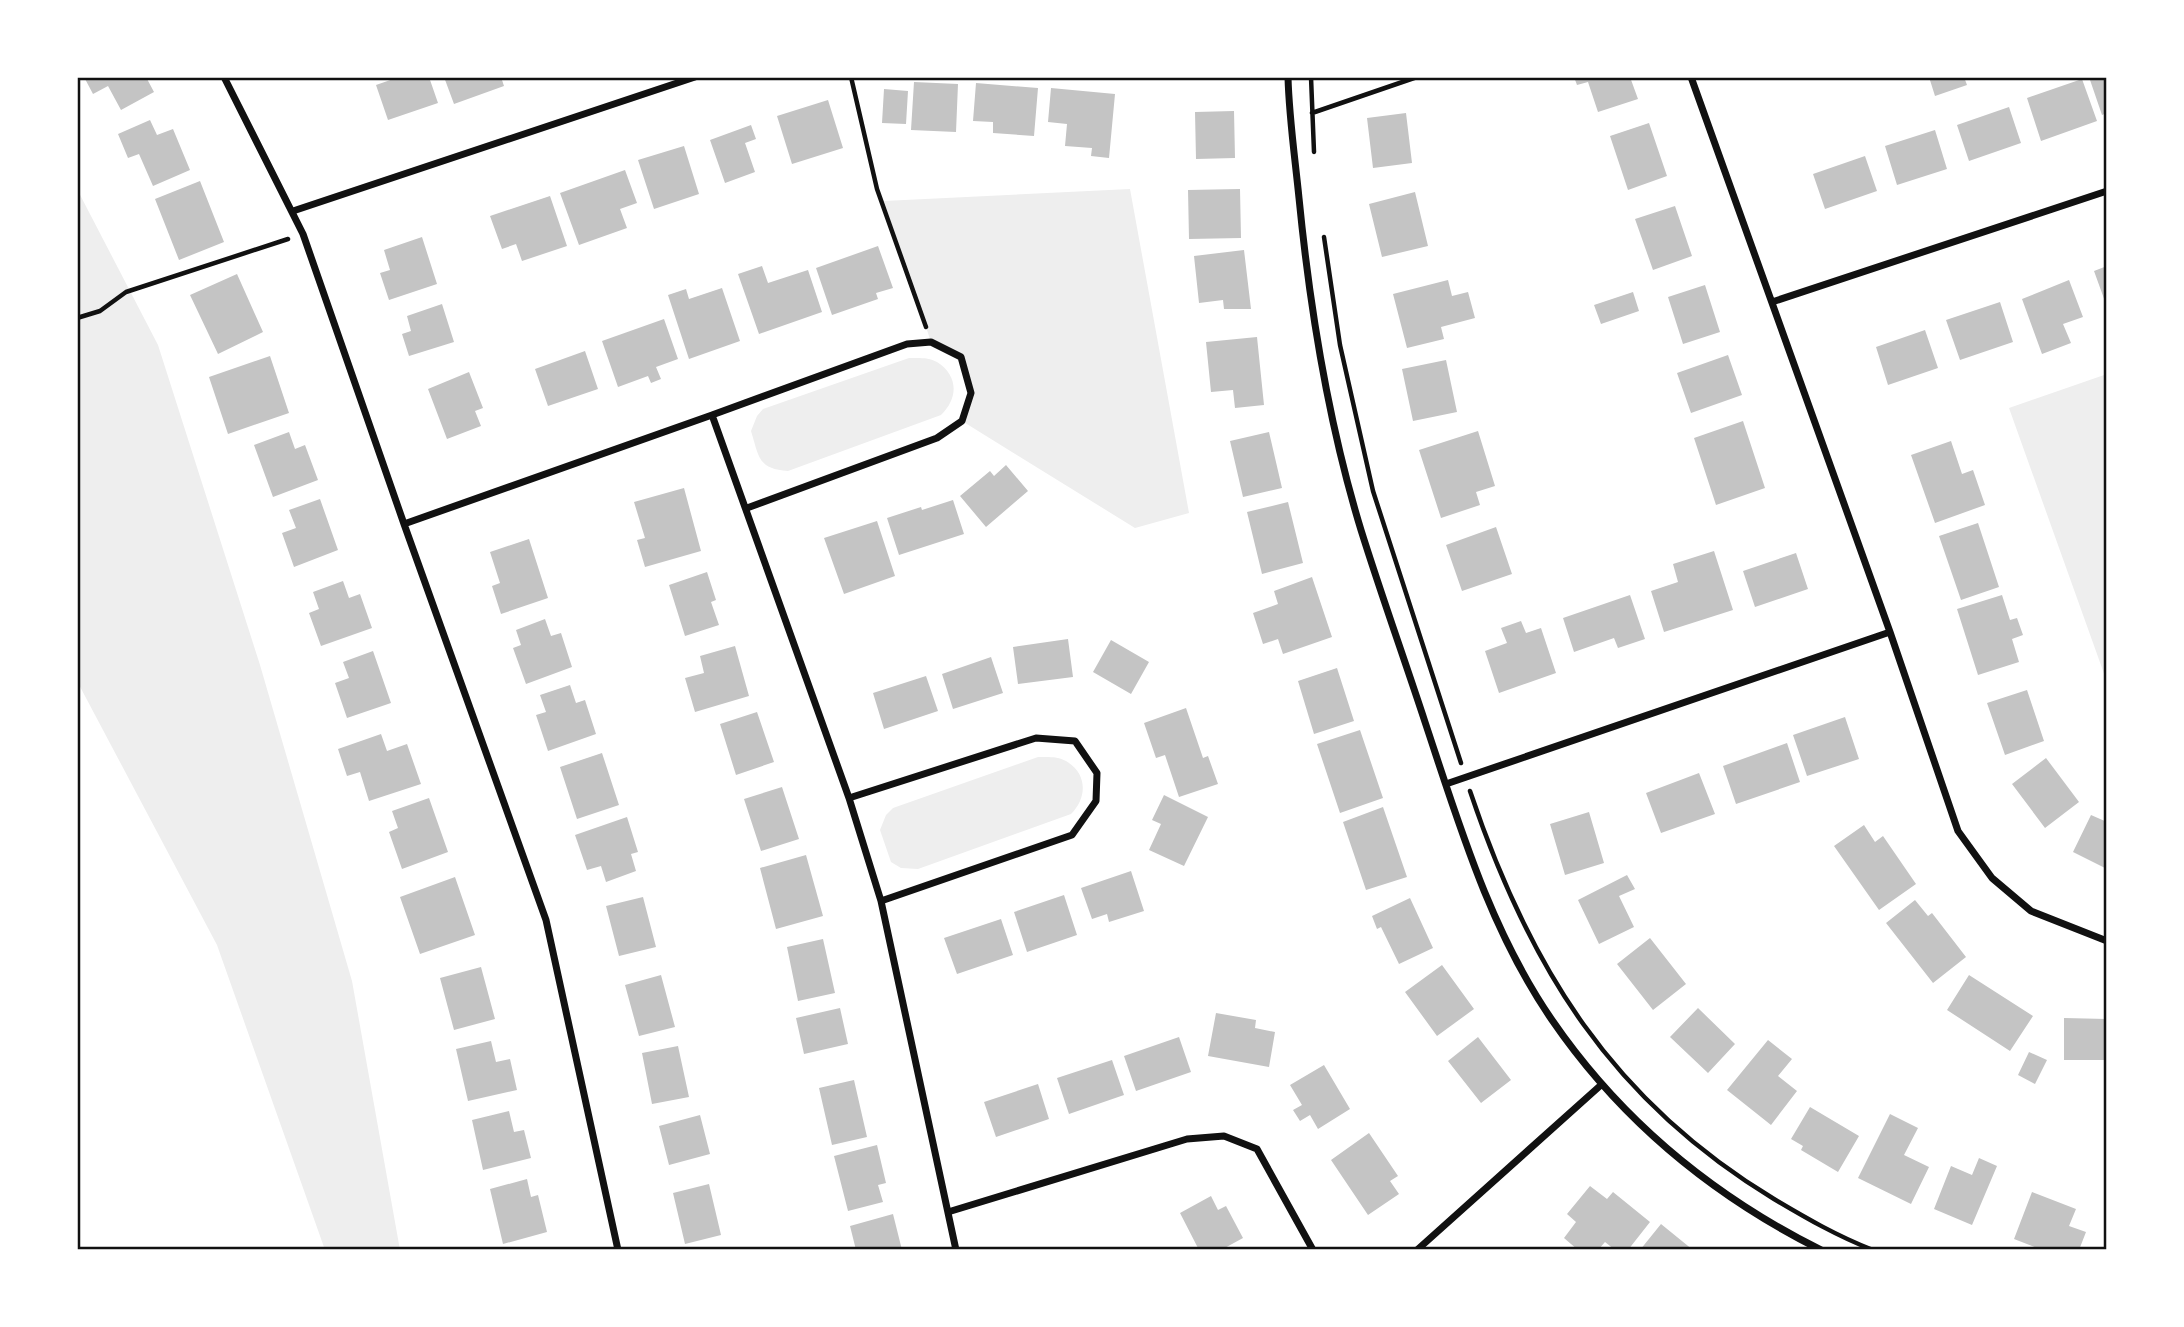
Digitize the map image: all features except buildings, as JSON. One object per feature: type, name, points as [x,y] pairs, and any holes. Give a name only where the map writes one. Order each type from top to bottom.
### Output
[{"type":"street","points":[[224,77],[293,211],[546,920],[618,1250]]},
{"type":"street","points":[[293,211],[695,77]]},
{"type":"street","points":[[1288,77],[1308,286],[1325,387],[1360,528],[1446,784],[1504,937],[1551,1019],[1601,1085],[1639,1124],[1686,1165],[1735,1202],[1777,1228],[1821,1250]]},
{"type":"street","points":[[1690,77],[1890,632],[1958,831],[1992,878],[2031,911],[2107,941]]},
{"type":"street","points":[[1772,302],[2107,191]]},
{"type":"street","points":[[404,524],[906,344],[931,342],[961,357],[971,393],[962,421],[937,438],[747,508]]},
{"type":"street","points":[[712,415],[849,798],[881,901],[956,1250]]},
{"type":"street","points":[[1446,784],[1890,632]]},
{"type":"street","points":[[849,798],[1036,738],[1075,741],[1097,773],[1096,801],[1072,835],[881,901]]},
{"type":"street","points":[[1417,1250],[1601,1085]]},
{"type":"street","points":[[948,1212],[1187,1139],[1224,1136],[1257,1149],[1313,1250]]},
{"type":"path","points":[[851,77],[877,189],[931,342]]},
{"type":"path","points":[[1311,77],[1314,155]]},
{"type":"path","points":[[1312,113],[1417,77]]},
{"type":"path","points":[[1323,233],[1340,345],[1373,491],[1454,741]]},
{"type":"path","points":[[77,318],[100,311],[126,292],[273,243]]},
{"type":"path","points":[[1488,844],[1534,946],[1558,989],[1594,1040],[1660,1114],[1736,1176],[1817,1225],[1872,1250]]},
{"type":"shaded area","points":[[77,189],[158,345],[260,665],[352,981],[400,1250],[325,1250],[217,945],[77,681]]},
{"type":"shaded area","points":[[1130,189],[1189,513],[1135,528],[962,421],[971,393],[961,357],[931,342],[884,201]]},
{"type":"shaded area","points":[[909,358],[934,360],[949,374],[954,388],[953,395],[941,415],[788,471],[771,468],[761,460],[751,431],[763,409]]},
{"type":"shaded area","points":[[2107,374],[2107,682],[2009,408]]},
{"type":"shaded area","points":[[1038,757],[1063,759],[1078,773],[1083,786],[1082,794],[1071,814],[918,869],[901,868],[891,862],[880,830],[886,815],[893,808]]}]
